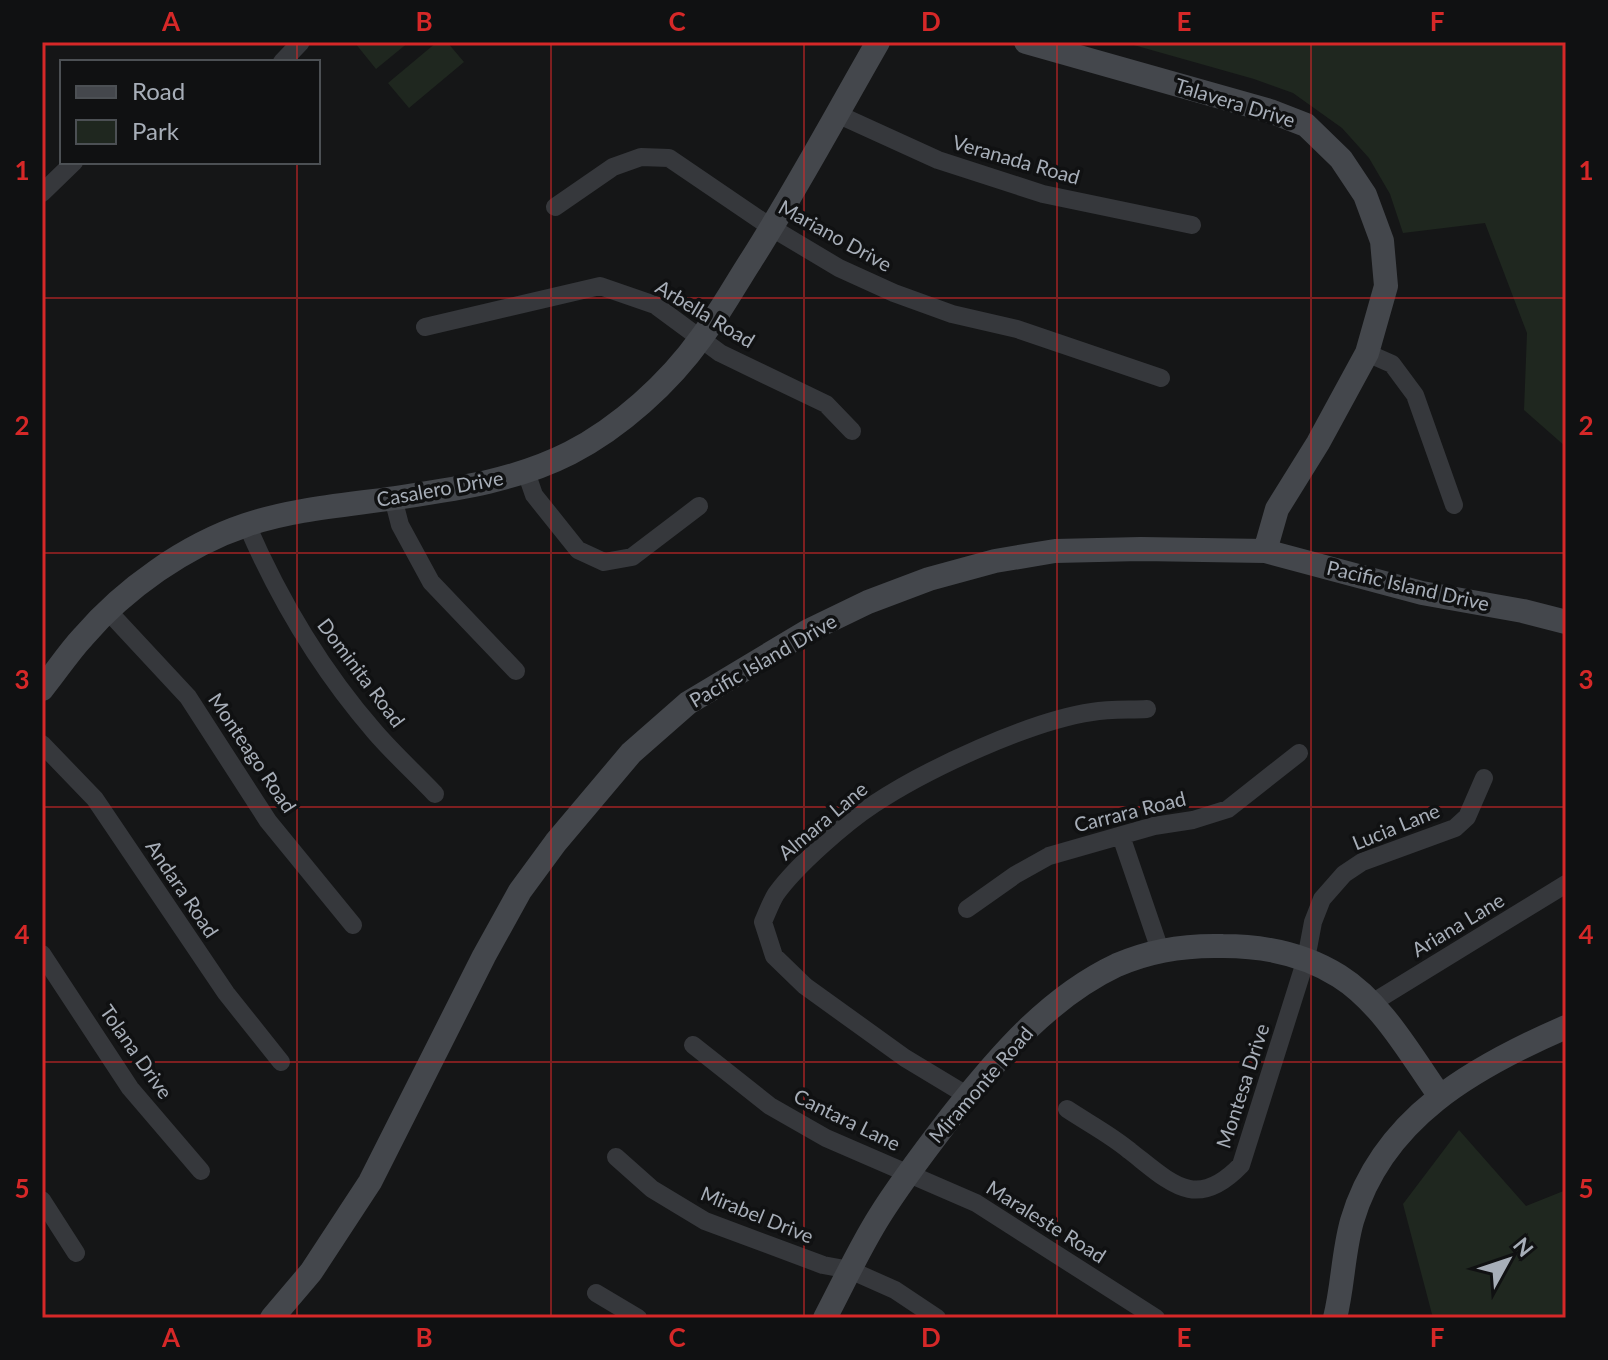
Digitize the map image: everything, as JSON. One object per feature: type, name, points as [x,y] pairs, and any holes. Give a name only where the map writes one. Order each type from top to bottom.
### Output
[{"type":"street","points":[[284,60],[301,42]]},
{"type":"street","name":"Casalero Drive","points":[[42,689],[83,636],[108,611],[170,563],[247,525],[315,510],[470,487],[526,472],[572,452],[615,424],[646,398],[701,339],[772,228],[878,42]]},
{"type":"street","name":"Talavera Drive","points":[[1026,42],[1270,111],[1306,125],[1341,159],[1365,195],[1382,241],[1386,286],[1367,353],[1318,443],[1277,509],[1265,551]]},
{"type":"street","name":"Veranada Road","points":[[837,114],[938,160],[1043,194],[1192,225]]},
{"type":"street","name":"Mariano Drive","points":[[555,207],[613,167],[641,157],[669,158],[772,228],[839,268],[894,293],[952,314],[1017,329],[1161,378]]},
{"type":"street","points":[[42,193],[72,164]]},
{"type":"street","name":"Arbella Road","points":[[425,327],[600,286],[655,305],[720,353],[826,404],[852,431]]},
{"type":"street","points":[[1367,353],[1392,364],[1415,395],[1454,505]]},
{"type":"street","points":[[526,472],[534,495],[578,550],[604,562],[632,557],[699,506]]},
{"type":"street","points":[[393,498],[400,525],[431,582],[516,671]]},
{"type":"street","name":"Dominita Road","points":[[247,525],[309,645],[374,731],[435,794]]},
{"type":"street","name":"Pacific Island Drive","points":[[272,1318],[311,1272],[370,1182],[520,891],[566,830],[631,753],[688,703],[808,631],[868,602],[929,579],[995,561],[1055,551],[1265,551],[1422,593],[1566,622]]},
{"type":"street","name":"Monteago Road","points":[[108,611],[188,697],[268,821],[353,925]]},
{"type":"street","name":"Almara Lane","points":[[968,1096],[905,1058],[805,986],[774,956],[763,922],[775,896],[803,862],[873,804],[917,779],[1003,738],[1052,722],[1090,712],[1147,709]]},
{"type":"street","name":"Andara Road","points":[[42,744],[95,799],[226,993],[281,1062]]},
{"type":"street","name":"Carrara Road","points":[[967,909],[1015,875],[1049,856],[1228,809],[1299,753]]},
{"type":"street","name":"Lucia Lane","points":[[1306,959],[1313,922],[1322,899],[1344,874],[1362,862],[1455,828],[1467,817],[1484,778]]},
{"type":"street","points":[[1121,836],[1160,950]]},
{"type":"street","name":"Ariana Lane","points":[[1372,1003],[1566,884]]},
{"type":"street","name":"Miramonte Road","points":[[825,1318],[877,1220],[906,1174],[1011,1044],[1084,983],[1119,964],[1160,950],[1203,946],[1247,946],[1306,959],[1340,977],[1372,1003],[1439,1095]]},
{"type":"street","name":"Tolana Drive","points":[[42,954],[130,1088],[201,1171]]},
{"type":"street","name":"Montesa Drive","points":[[1067,1109],[1127,1148],[1165,1180],[1184,1189],[1205,1190],[1225,1181],[1241,1165],[1306,959]]},
{"type":"street","points":[[1335,1318],[1352,1220],[1373,1171],[1399,1135],[1439,1095],[1492,1061],[1566,1027]]},
{"type":"street","name":"Cantara Lane","points":[[693,1045],[770,1106],[826,1138],[906,1174]]},
{"type":"street","name":"Mirabel Drive","points":[[616,1157],[652,1189],[705,1221],[823,1265],[850,1270],[895,1290],[937,1318]]},
{"type":"street","name":"Maraleste Road","points":[[906,1174],[976,1203],[1156,1318]]},
{"type":"street","points":[[42,1200],[76,1253]]},
{"type":"street","points":[[596,1293],[638,1318]]},
{"type":"green space","points":[[357,42],[409,42],[376,69]]},
{"type":"green space","points":[[437,42],[447,42],[464,62],[409,108],[388,83]]},
{"type":"green space","points":[[1123,42],[1566,42],[1566,447],[1524,410],[1527,333],[1485,223],[1403,233],[1390,194],[1369,158],[1342,128],[1293,93]]},
{"type":"green space","points":[[1459,1130],[1526,1206],[1566,1190],[1566,1318],[1433,1318],[1403,1204]]}]
